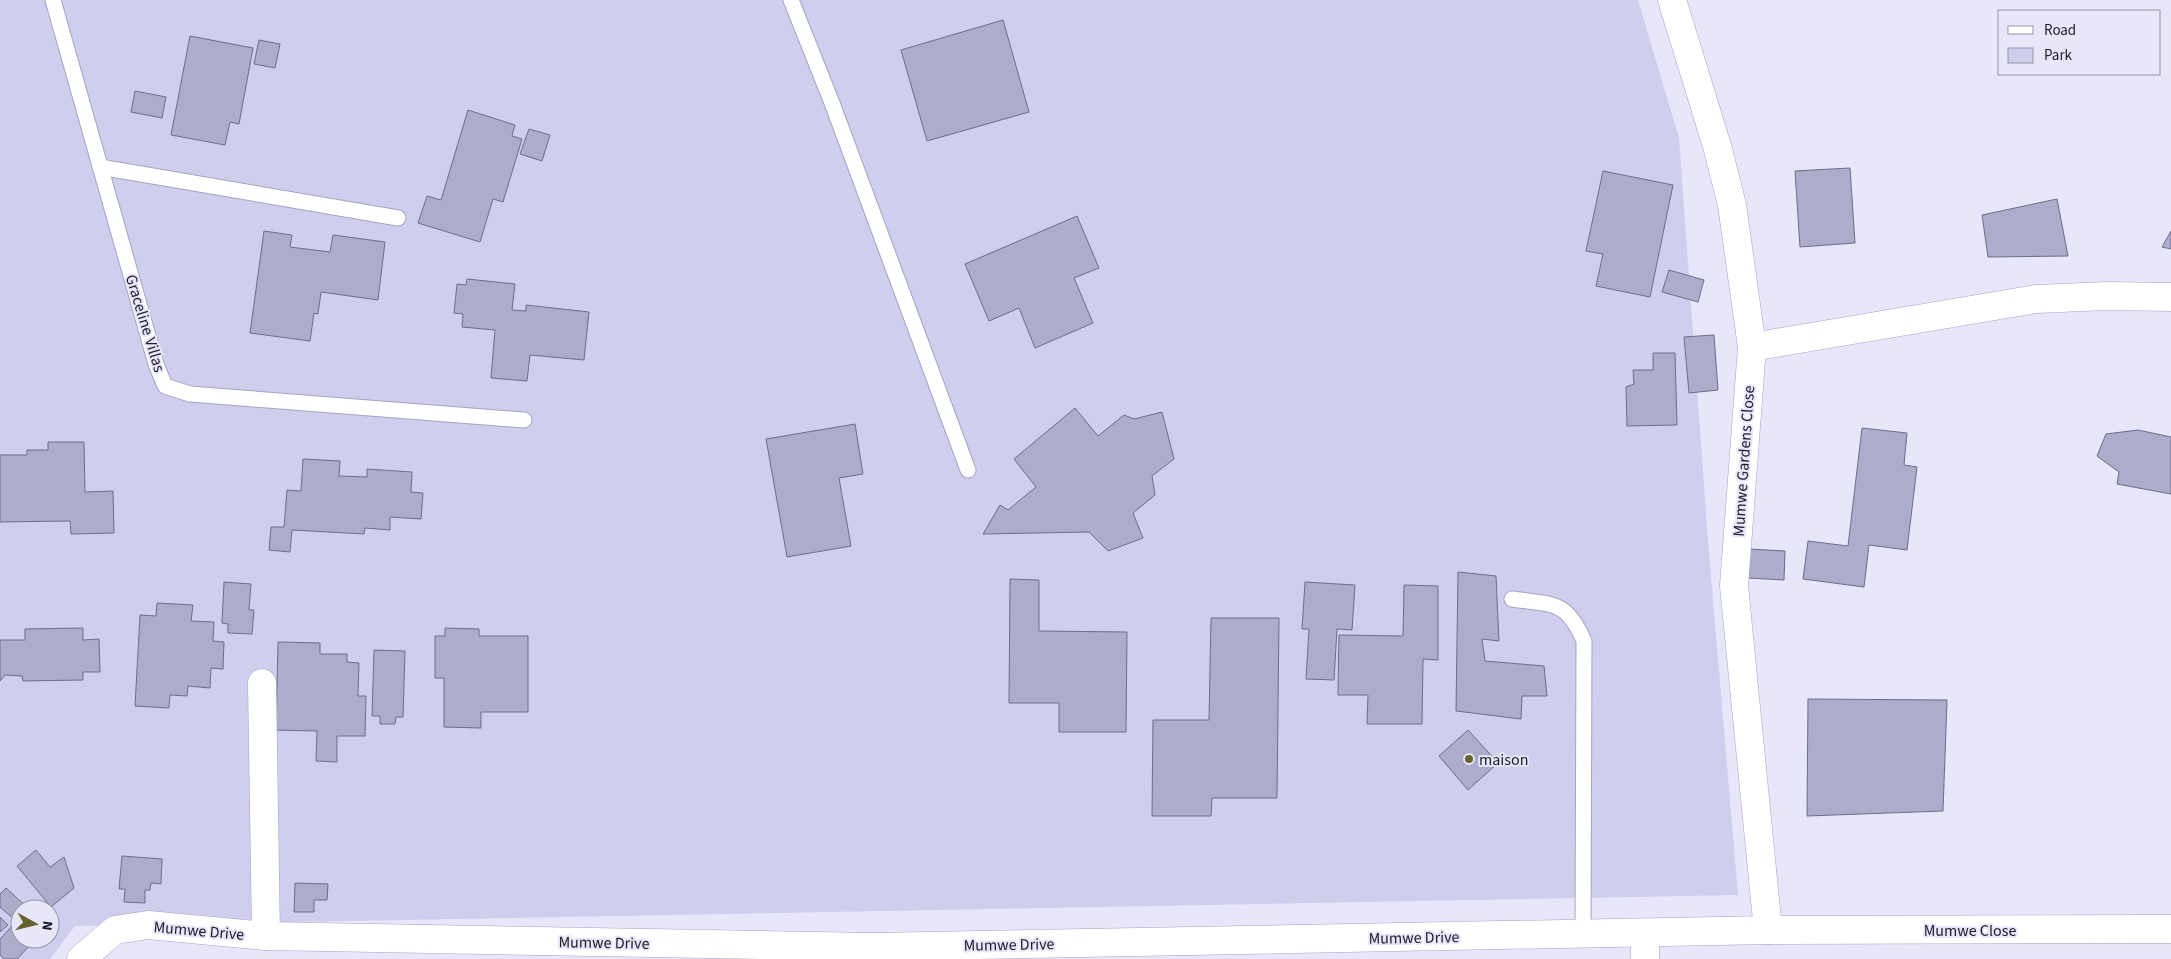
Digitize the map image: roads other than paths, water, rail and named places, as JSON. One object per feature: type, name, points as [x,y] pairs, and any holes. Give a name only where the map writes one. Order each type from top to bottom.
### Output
[{"type":"street","name":"Mumwe Gardens Close","points":[[1672,0],[1717,146],[1732,205],[1752,347],[1734,586],[1768,930]]},
{"type":"street","points":[[1752,347],[2036,299],[2107,296],[2171,297]]},
{"type":"street","points":[[262,683],[266,936]]},
{"type":"street","name":"Mumwe Drive","points":[[81,959],[115,930],[148,925],[266,936],[873,953],[1313,949],[1583,934],[1645,946],[1768,930]]},
{"type":"street","name":"Mumwe Close","points":[[1768,930],[2171,929]]},
{"type":"lane","name":"Graceline Villas","points":[[53,0],[156,364],[166,386],[190,394],[524,420]]},
{"type":"lane","points":[[791,0],[832,103],[968,470]]},
{"type":"lane","points":[[100,167],[398,218]]},
{"type":"lane","points":[[1512,599],[1565,609],[1573,618],[1584,642],[1583,934]]},
{"type":"place","name":"maison","points":[[1469,759]]}]
